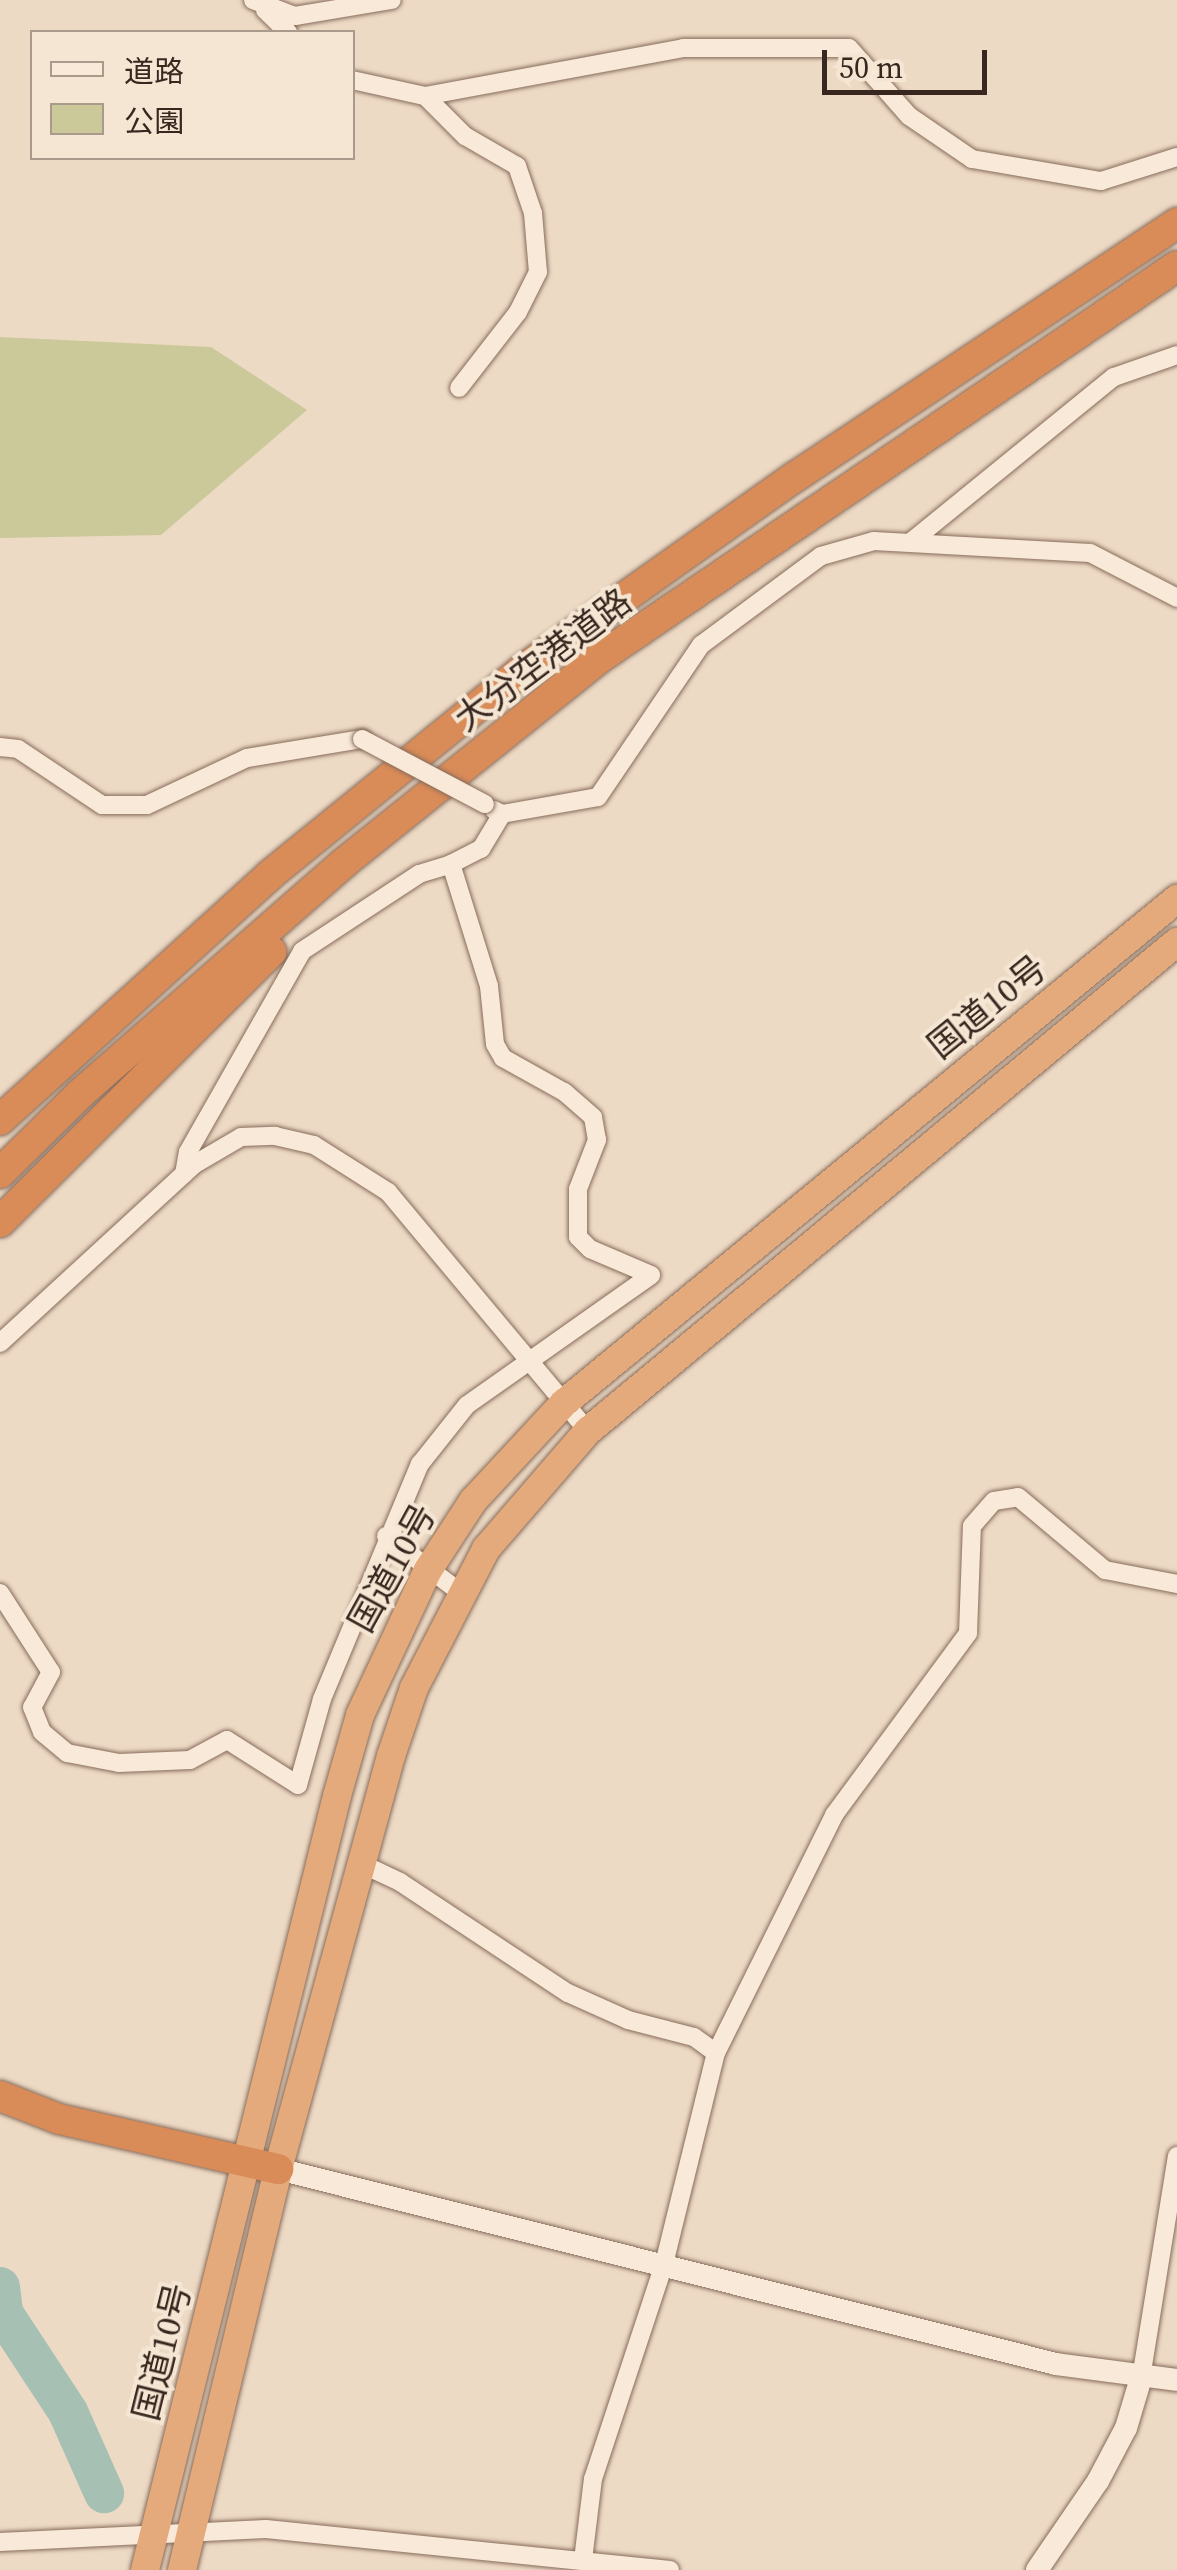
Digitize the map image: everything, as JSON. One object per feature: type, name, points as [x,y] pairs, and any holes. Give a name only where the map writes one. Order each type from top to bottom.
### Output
[{"type":"highway","name":"大分空港道路","points":[[0,1120],[270,875],[522,670],[795,477],[1177,223]]},
{"type":"highway","name":"大分空港道路","points":[[0,1173],[80,1094],[344,862],[601,657],[1177,266]]},
{"type":"highway","points":[[0,1222],[278,945],[601,657]]},
{"type":"highway","name":"国道10号","points":[[182,2570],[263,2166],[360,1716],[428,1570],[473,1501],[564,1403],[1177,900]]},
{"type":"highway","name":"国道10号","points":[[145,2570],[263,2166],[362,1864],[414,1688],[461,1593],[508,1520],[588,1430],[1177,942]]},
{"type":"highway","points":[[4,2091],[59,2119],[92,2122],[263,2166]]},
{"type":"street","points":[[258,3],[295,16],[392,0]]},
{"type":"street","points":[[258,3],[286,30]]},
{"type":"street","points":[[355,81],[425,96],[683,48],[850,48],[909,116],[972,159],[1101,181],[1177,157]]},
{"type":"street","points":[[425,96],[465,136],[517,166],[533,213],[538,272],[518,312],[459,388]]},
{"type":"street","points":[[912,541],[1114,377],[1177,355]]},
{"type":"street","points":[[0,747],[18,749],[102,805],[146,805],[247,758],[362,739],[502,814],[598,797],[701,645],[821,556],[874,541],[1090,553],[1177,598]]},
{"type":"street","points":[[184,1174],[188,1152],[302,950],[419,874],[451,864],[481,848],[502,814]]},
{"type":"street","points":[[0,1594],[51,1672],[32,1707],[42,1732],[67,1753],[119,1763],[190,1760],[227,1740],[298,1786],[322,1698],[386,1536],[420,1464],[468,1405],[524,1360],[608,1311],[651,1275],[590,1250],[578,1237],[578,1189],[598,1130],[580,1104],[503,1058],[490,986],[451,864]]},
{"type":"street","points":[[0,1343],[184,1174],[241,1137],[314,1145],[348,1162],[415,1218],[524,1360],[588,1430]]},
{"type":"street","points":[[583,2560],[594,2479],[664,2264],[716,2053],[834,1814],[968,1634],[970,1540],[980,1514],[994,1501],[1018,1497],[1104,1570],[1177,1584]]},
{"type":"street","points":[[386,1536],[461,1593]]},
{"type":"street","points":[[362,1864],[400,1882],[568,1994],[628,2020],[694,2037],[716,2053]]},
{"type":"street","points":[[1037,2570],[1105,2468],[1141,2378],[1177,2156]]},
{"type":"street","points":[[263,2166],[1056,2364],[1177,2380]]},
{"type":"street","points":[[0,2542],[266,2530],[670,2570]]},
{"type":"green space","points":[[0,337],[211,347],[307,410],[161,535],[0,538]]},
{"type":"waterway","points":[[0,2287],[3,2313],[68,2412],[104,2493]]}]
